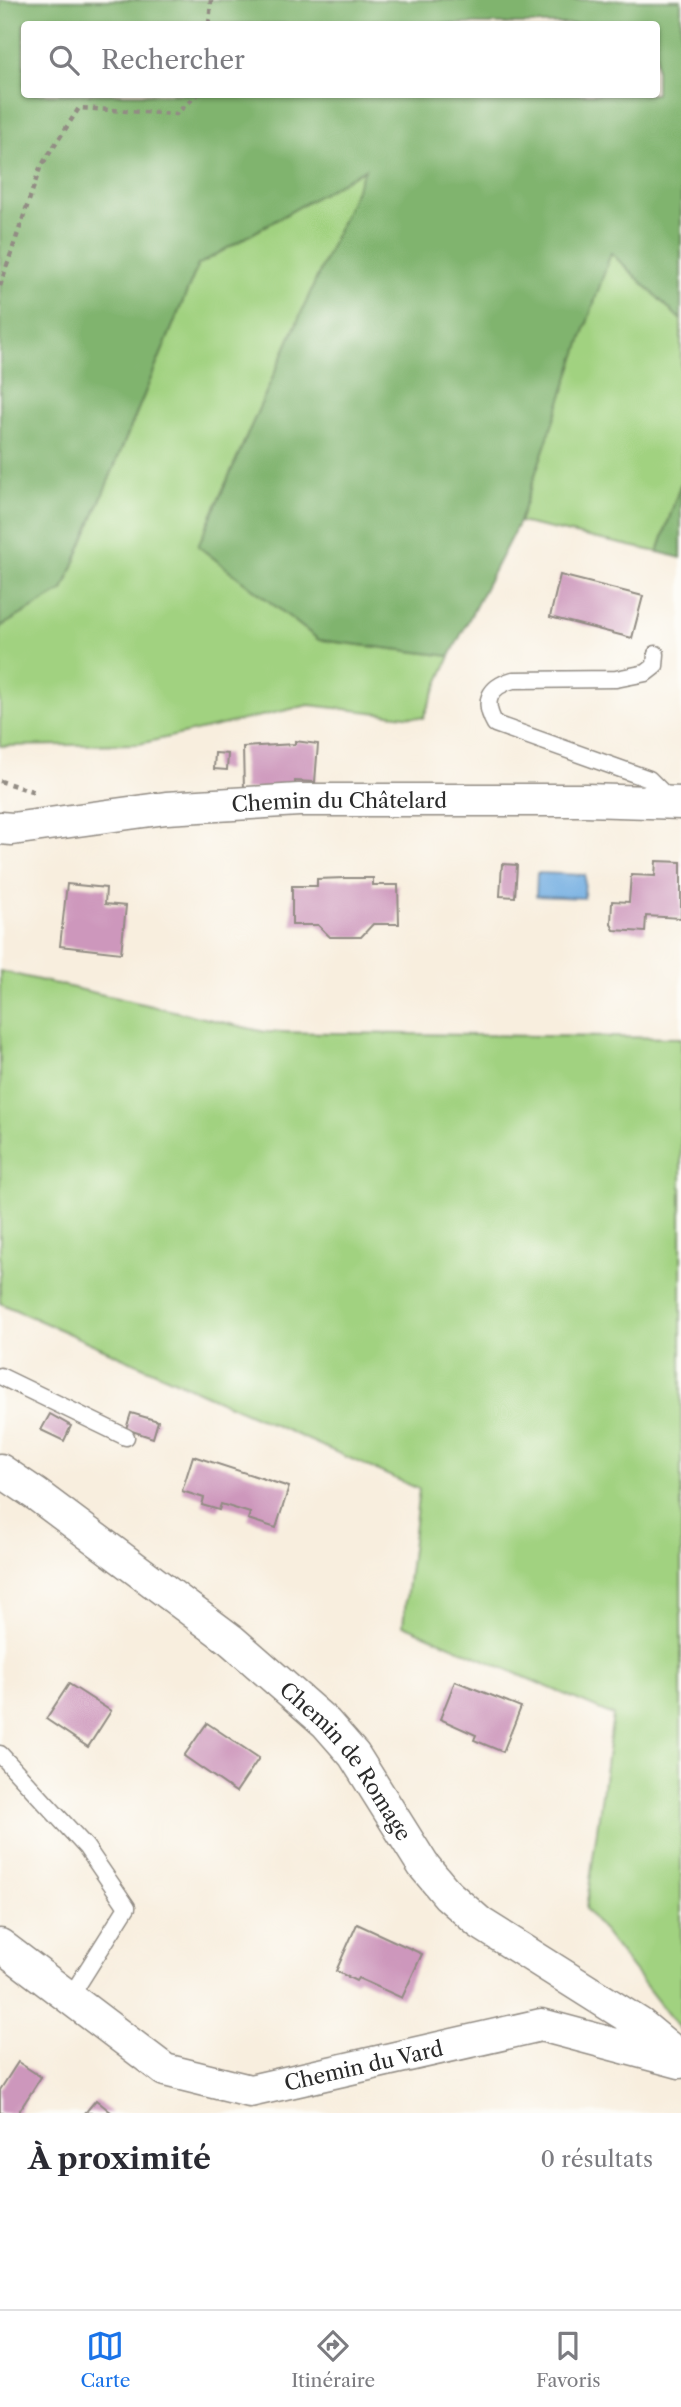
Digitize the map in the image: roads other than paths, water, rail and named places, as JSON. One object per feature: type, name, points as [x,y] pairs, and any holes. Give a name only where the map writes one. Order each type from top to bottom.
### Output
[{"type":"street","name":"Chemin du Châtelard","points":[[0,828],[12,829],[166,808],[299,800],[676,802]]},
{"type":"street","name":"Chemin de Romage","points":[[0,1470],[231,1640],[326,1723],[354,1755],[423,1865],[448,1895],[480,1923],[640,2024],[681,2057]]},
{"type":"street","name":"Chemin du Vard","points":[[0,1945],[165,2070],[250,2091],[541,2025],[681,2063]]},
{"type":"lane","points":[[656,654],[655,666],[646,673],[616,679],[513,680],[499,684],[489,698],[488,712],[495,724],[649,779],[676,802]]},
{"type":"lane","points":[[0,1376],[126,1437]]},
{"type":"lane","points":[[0,1754],[86,1847],[127,1908],[69,1999]]},
{"type":"water","points":[[537,873],[585,875],[584,898],[536,896]]}]
